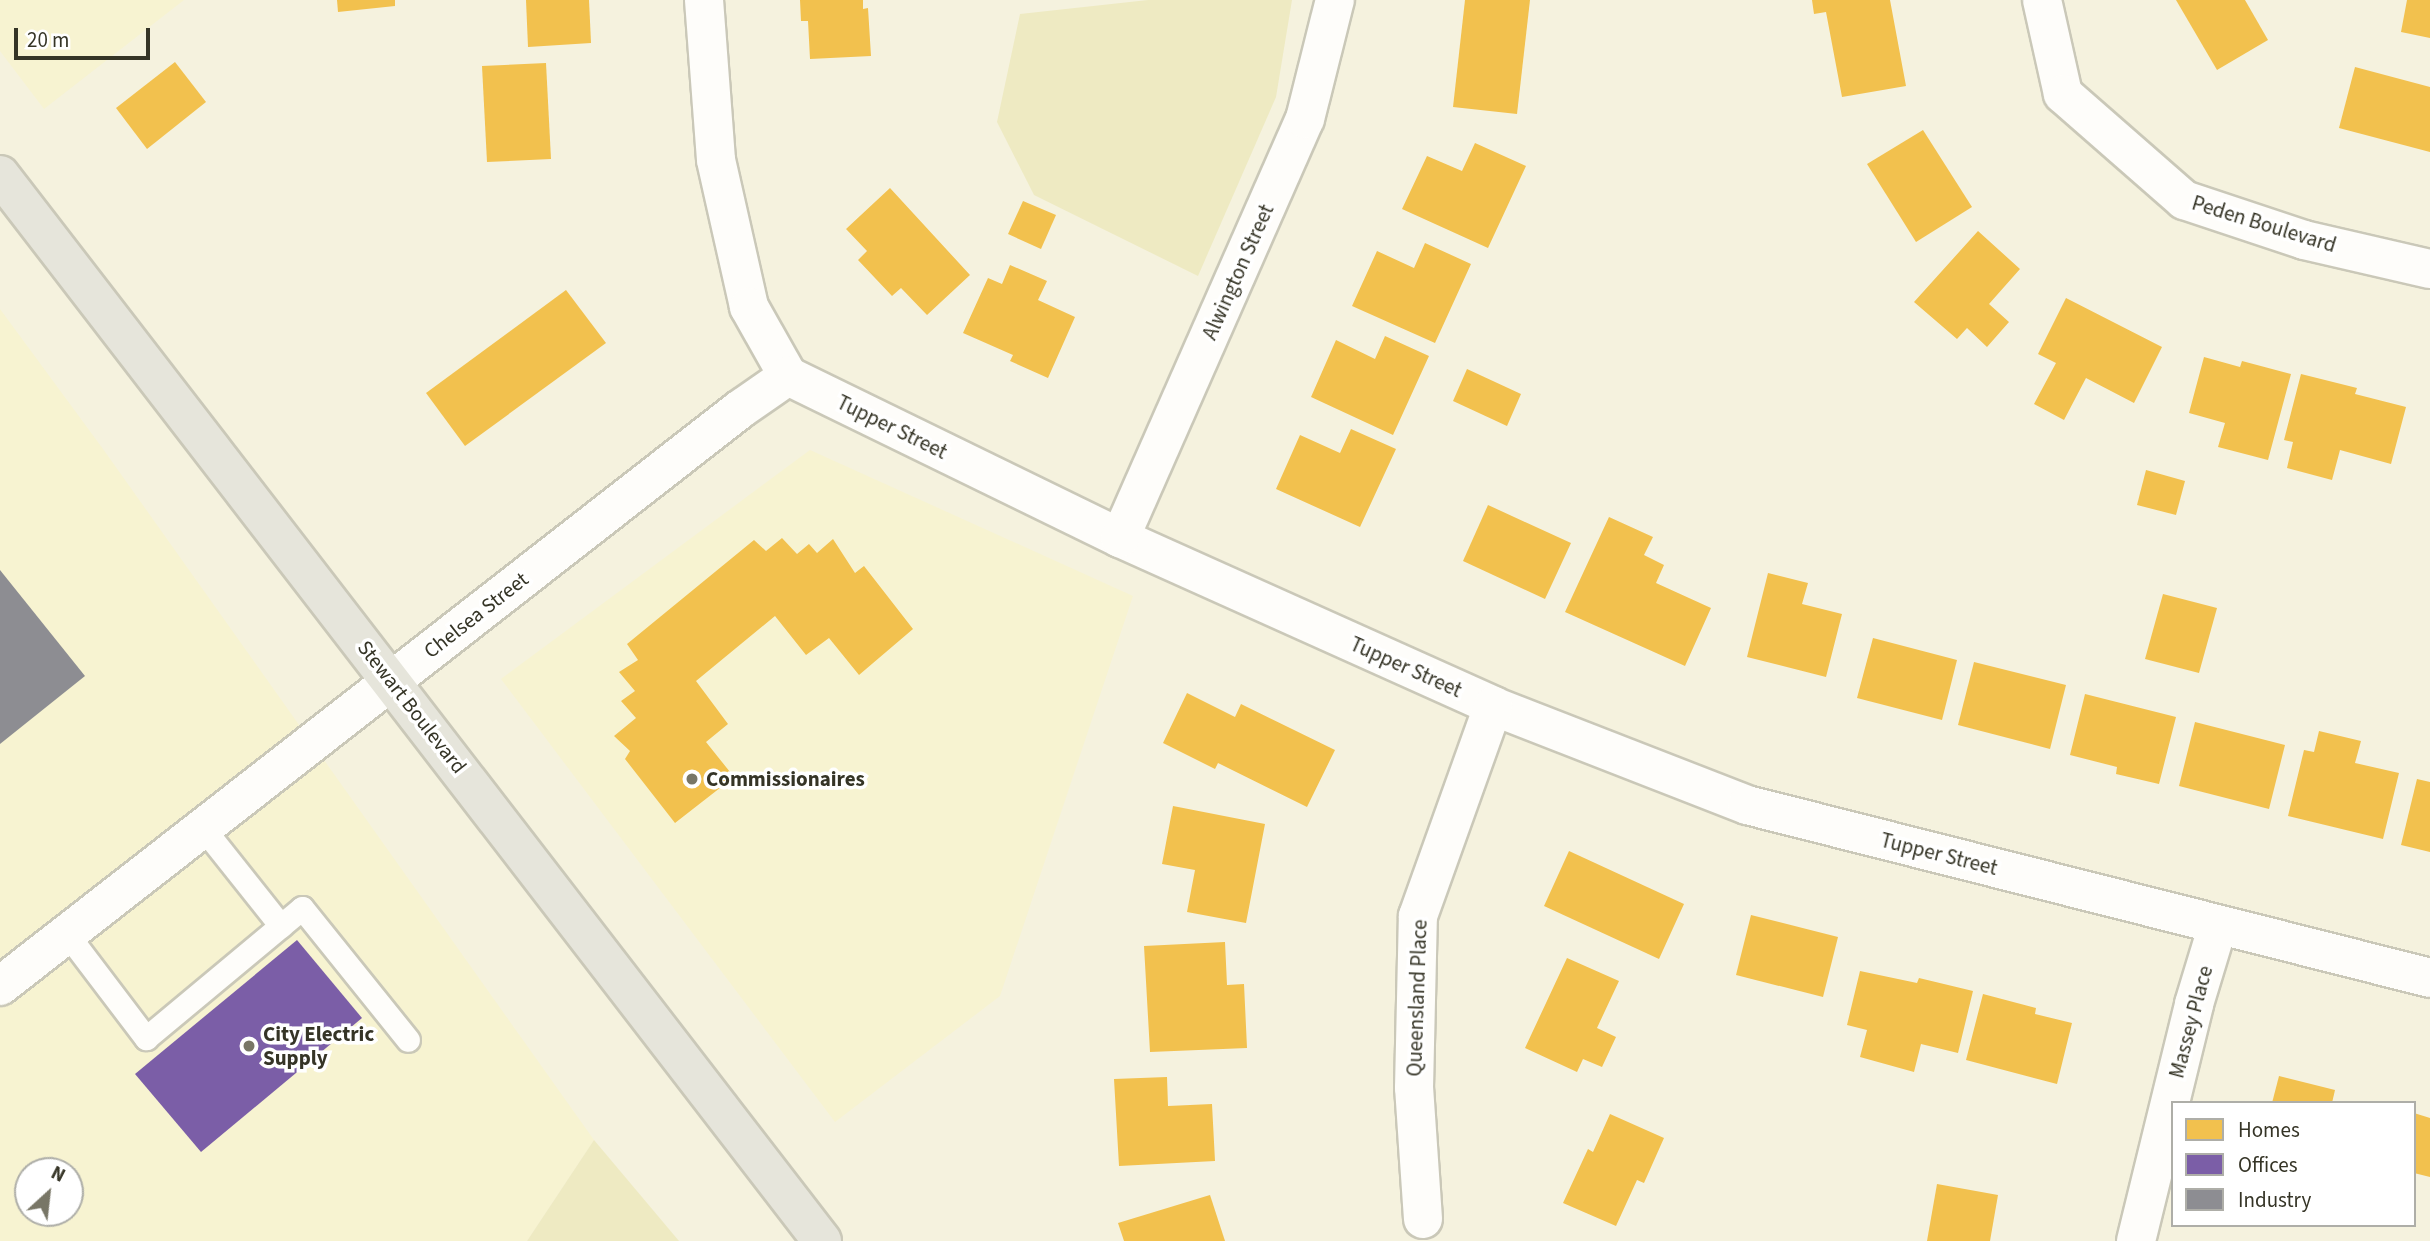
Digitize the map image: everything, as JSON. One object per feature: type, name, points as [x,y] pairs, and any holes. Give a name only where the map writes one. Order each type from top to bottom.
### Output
[{"type":"main road","name":"Stewart Boulevard","points":[[3,184],[392,680],[822,1241]]},
{"type":"street","points":[[704,0],[719,173],[749,307],[788,376]]},
{"type":"street","name":"Alwington Street","points":[[1120,538],[1305,119],[1335,0]]},
{"type":"street","name":"Peden Boulevard","points":[[2042,0],[2063,94],[2184,200],[2304,240],[2430,269]]},
{"type":"street","name":"Tupper Street","points":[[788,376],[1120,538],[1493,706],[1747,805],[2430,978]]},
{"type":"street","name":"Chelsea Street","points":[[0,986],[739,410],[788,376]]},
{"type":"street","name":"Queensland Place","points":[[1423,1219],[1414,1088],[1418,916],[1493,706]]},
{"type":"street","name":"Massey Place","points":[[2136,1241],[2194,1004],[2218,925]]},
{"type":"lane","points":[[203,828],[281,926]]},
{"type":"lane","points":[[67,933],[146,1038],[303,908],[408,1040]]},
{"type":"shaded area","points":[[0,0],[184,0],[44,109],[0,51]]},
{"type":"shaded area","points":[[1148,0],[1292,0],[1276,97],[1198,276],[1034,195],[997,122],[1020,14]]},
{"type":"shaded area","points":[[0,309],[103,449],[594,1140],[527,1241],[0,1241]]},
{"type":"shaded area","points":[[810,450],[1133,596],[1000,996],[835,1122],[501,679]]},
{"type":"shaded area","points":[[594,1140],[679,1241],[527,1241]]},
{"type":"building: Homes","points":[[337,0],[395,0],[395,6],[338,12]]},
{"type":"building: Homes","points":[[526,0],[589,0],[591,43],[528,47]]},
{"type":"building: Homes","points":[[800,0],[863,0],[863,9],[868,8],[871,56],[810,59],[808,21],[801,21]]},
{"type":"building: Homes","points":[[1465,0],[1530,0],[1517,114],[1453,107]]},
{"type":"building: Homes","points":[[1812,0],[1890,0],[1906,86],[1842,97],[1826,12],[1814,14]]},
{"type":"building: Homes","points":[[2176,0],[2245,0],[2268,40],[2217,70]]},
{"type":"building: Homes","points":[[2407,0],[2430,0],[2430,38],[2401,32]]},
{"type":"building: Homes","points":[[175,62],[206,102],[147,149],[116,108]]},
{"type":"building: Homes","points":[[546,63],[551,159],[487,162],[482,66]]},
{"type":"building: Homes","points":[[2355,67],[2430,87],[2430,152],[2339,128]]},
{"type":"building: Homes","points":[[1923,130],[1972,207],[1916,242],[1867,164]]},
{"type":"building: Homes","points":[[1475,143],[1526,166],[1488,248],[1402,209],[1427,156],[1462,171]]},
{"type":"building: Homes","points":[[890,188],[970,275],[927,315],[901,288],[892,296],[858,260],[867,251],[846,229]]},
{"type":"building: Homes","points":[[1023,201],[1056,215],[1041,249],[1008,234]]},
{"type":"building: Homes","points":[[1978,231],[2020,269],[1989,304],[2009,322],[1987,347],[1967,328],[1957,339],[1914,302]]},
{"type":"building: Homes","points":[[1425,243],[1471,264],[1435,343],[1352,306],[1377,251],[1414,268]]},
{"type":"building: Homes","points":[[1010,265],[1047,281],[1038,300],[1075,317],[1048,378],[1010,361],[1013,355],[963,333],[988,278],[1002,284]]},
{"type":"building: Homes","points":[[566,290],[606,343],[465,446],[426,393]]},
{"type":"building: Homes","points":[[2066,298],[2162,347],[2134,403],[2086,378],[2064,420],[2034,404],[2056,363],[2038,354]]},
{"type":"building: Homes","points":[[1385,336],[1429,356],[1393,435],[1311,397],[1336,340],[1375,359]]},
{"type":"building: Homes","points":[[2204,357],[2240,367],[2242,361],[2291,374],[2268,460],[2218,447],[2225,423],[2189,413]]},
{"type":"building: Homes","points":[[1467,369],[1521,394],[1507,426],[1453,401]]},
{"type":"building: Homes","points":[[2301,374],[2357,388],[2355,394],[2406,407],[2391,464],[2340,450],[2332,480],[2287,468],[2293,442],[2284,440]]},
{"type":"building: Homes","points":[[1351,429],[1396,449],[1360,527],[1276,489],[1300,435],[1340,453]]},
{"type":"building: Homes","points":[[2146,470],[2185,481],[2176,515],[2137,505]]},
{"type":"building: Homes","points":[[1488,505],[1571,543],[1545,599],[1463,561]]},
{"type":"building: Homes","points":[[1609,517],[1653,537],[1644,555],[1664,565],[1656,583],[1711,608],[1685,666],[1565,612]]},
{"type":"building: Homes","points":[[782,538],[797,554],[809,544],[817,553],[833,539],[855,573],[864,566],[913,629],[859,675],[829,638],[806,655],[775,616],[696,681],[728,724],[706,742],[734,777],[675,823],[625,759],[630,751],[614,736],[636,718],[621,701],[635,691],[619,672],[638,660],[627,644],[754,540],[766,551]]},
{"type":"building: Homes","points":[[1768,573],[1808,583],[1802,604],[1842,614],[1826,677],[1747,657]]},
{"type":"building: Homes","points":[[2163,594],[2217,608],[2199,673],[2145,659]]},
{"type":"building: Homes","points":[[1873,638],[1957,660],[1942,720],[1857,698]]},
{"type":"building: Homes","points":[[1974,662],[2066,685],[2050,749],[1958,725]]},
{"type":"building: Homes","points":[[1187,693],[1235,717],[1241,704],[1335,750],[1307,807],[1218,763],[1215,769],[1163,743]]},
{"type":"building: Homes","points":[[2085,694],[2176,717],[2159,784],[2116,774],[2117,767],[2070,755]]},
{"type":"building: Homes","points":[[2195,722],[2285,745],[2269,809],[2179,786]]},
{"type":"building: Homes","points":[[2319,731],[2361,741],[2355,763],[2399,773],[2383,839],[2288,816],[2304,750],[2314,752]]},
{"type":"building: Homes","points":[[2417,779],[2430,782],[2430,852],[2401,845]]},
{"type":"building: Homes","points":[[1173,806],[1265,824],[1246,923],[1187,912],[1195,870],[1162,864]]},
{"type":"building: Homes","points":[[1569,851],[1684,904],[1659,959],[1544,906]]},
{"type":"building: Homes","points":[[1751,915],[1838,937],[1823,997],[1736,975]]},
{"type":"building: Homes","points":[[1225,942],[1227,985],[1244,984],[1247,1048],[1150,1052],[1144,946]]},
{"type":"building: Homes","points":[[1567,958],[1619,981],[1597,1028],[1616,1037],[1602,1067],[1583,1059],[1577,1072],[1525,1048]]},
{"type":"building: Homes","points":[[1860,971],[1917,983],[1919,978],[1973,991],[1958,1053],[1921,1044],[1914,1072],[1860,1057],[1867,1030],[1847,1025]]},
{"type":"building: Homes","points":[[1983,994],[2036,1008],[2035,1014],[2072,1023],[2057,1084],[1966,1060]]},
{"type":"building: Homes","points":[[2279,1076],[2335,1090],[2332,1101],[2273,1101]]},
{"type":"building: Homes","points":[[1167,1077],[1168,1106],[1212,1104],[1215,1161],[1119,1166],[1114,1079]]},
{"type":"building: Homes","points":[[1610,1114],[1664,1138],[1644,1183],[1637,1180],[1616,1226],[1563,1203],[1588,1149],[1593,1152]]},
{"type":"building: Homes","points":[[2416,1114],[2430,1118],[2430,1177],[2416,1174]]},
{"type":"building: Homes","points":[[1937,1184],[1998,1195],[1990,1241],[1927,1241]]},
{"type":"building: Homes","points":[[1210,1195],[1225,1241],[1124,1241],[1118,1223]]},
{"type":"building: Offices","name":"City Electric Supply","points":[[297,940],[362,1018],[201,1152],[135,1074]]},
{"type":"building: Industry","points":[[0,570],[85,676],[0,744]]},
{"type":"place","name":"Commissionaires","points":[[692,779]]},
{"type":"place","name":"City Electric Supply","points":[[249,1046]]}]
